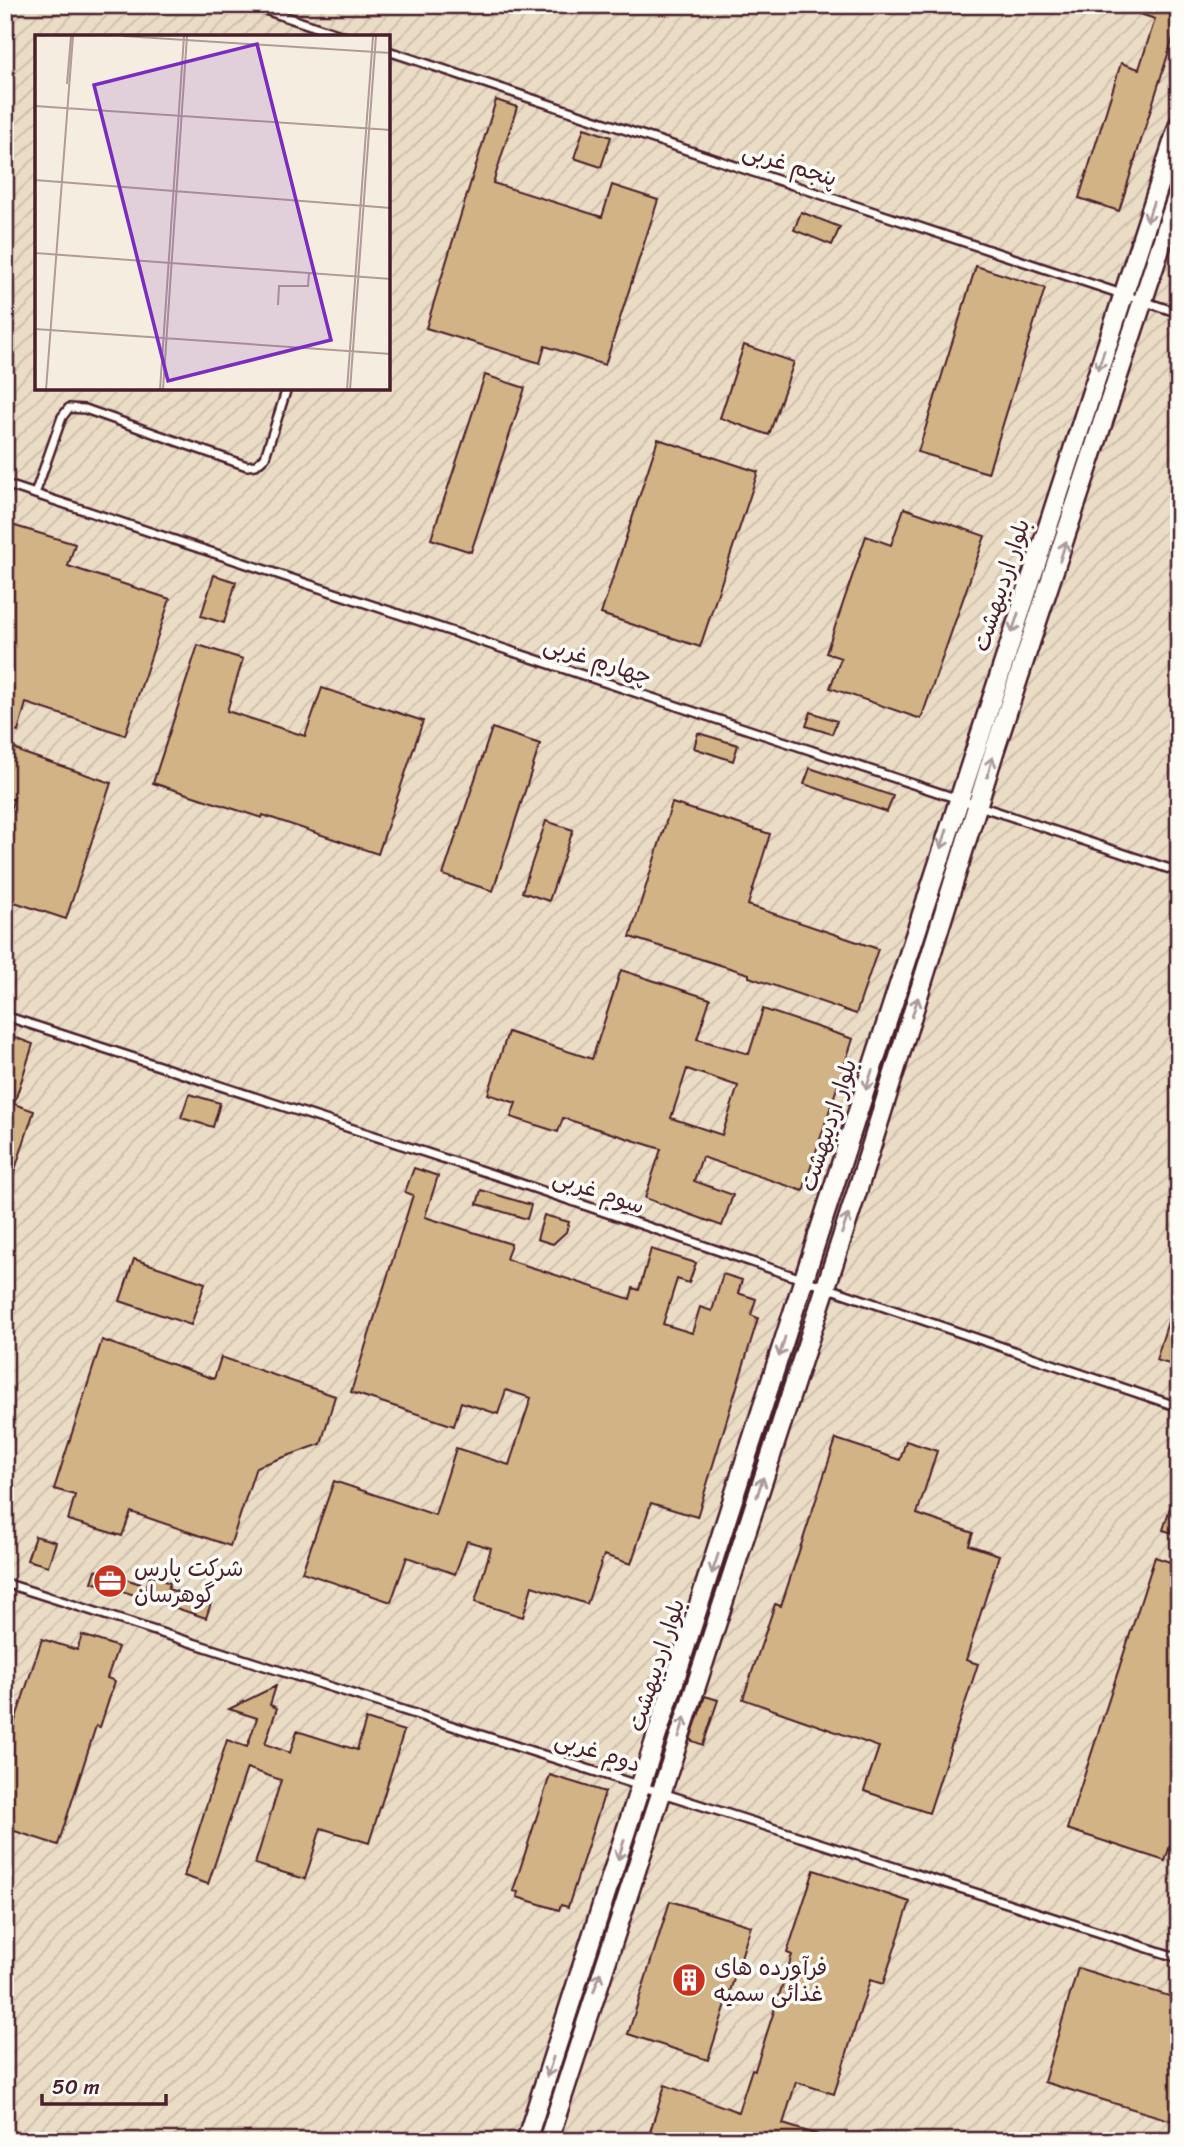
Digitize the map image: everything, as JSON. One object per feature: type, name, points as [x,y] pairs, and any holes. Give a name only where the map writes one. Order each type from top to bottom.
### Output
[{"type":"street","name":"بلوار اردیبهشت","points":[[526,2141],[740,1487],[802,1281],[882,1041],[956,800],[1179,124]]},
{"type":"street","name":"بلوار اردیبهشت","points":[[548,2141],[979,808],[995,749],[1179,191]]},
{"type":"lane","points":[[250,5],[340,35]]},
{"type":"lane","name":"پنجم غربی","points":[[390,52],[1179,313]]},
{"type":"lane","points":[[35,494],[62,417],[69,408],[85,409],[247,466],[256,465],[265,457],[286,390]]},
{"type":"lane","name":"چهارم غربی","points":[[5,484],[1179,872]]},
{"type":"lane","name":"سوم غربی","points":[[5,1016],[510,1180],[823,1289],[1179,1408]]},
{"type":"lane","name":"دوم غربی","points":[[5,1583],[1179,1958]]},
{"type":"shaded area","points":[[5,5],[1179,5],[1179,2141],[5,2141]]},
{"type":"building","points":[[1122,5],[1179,5],[1179,19],[1119,211],[1079,198],[1121,63],[1139,69],[1155,19],[1122,8]]},
{"type":"building","points":[[496,100],[517,107],[493,183],[602,217],[612,185],[658,200],[605,365],[545,346],[540,363],[426,328]]},
{"type":"building","points":[[584,128],[611,137],[601,167],[574,158]]},
{"type":"building","points":[[801,212],[840,227],[832,245],[794,230]]},
{"type":"building","points":[[976,266],[1045,288],[988,473],[918,452]]},
{"type":"building","points":[[744,345],[794,362],[769,435],[720,418]]},
{"type":"building","points":[[485,375],[525,388],[471,552],[431,539]]},
{"type":"building","points":[[658,439],[758,472],[700,647],[601,614]]},
{"type":"building","points":[[904,508],[985,536],[921,719],[830,688],[841,658],[826,653],[866,536],[891,545]]},
{"type":"building","points":[[5,523],[75,544],[68,566],[170,599],[125,735],[26,703],[18,732],[5,728]]},
{"type":"building","points":[[214,575],[236,582],[224,623],[201,616]]},
{"type":"building","points":[[198,645],[243,659],[227,711],[305,736],[322,688],[423,721],[378,854],[263,815],[262,818],[153,783]]},
{"type":"building","points":[[811,712],[837,721],[832,734],[806,726]]},
{"type":"building","points":[[492,728],[540,744],[493,891],[443,875]]},
{"type":"building","points":[[698,733],[738,745],[733,761],[694,748]]},
{"type":"building","points":[[5,742],[23,753],[111,783],[66,919],[5,899],[5,824],[14,798],[5,802]]},
{"type":"building","points":[[810,768],[893,796],[887,812],[804,784]]},
{"type":"building","points":[[672,803],[770,834],[748,905],[878,949],[856,1014],[749,977],[749,974],[630,937]]},
{"type":"building","points":[[546,821],[573,830],[549,901],[522,892]]},
{"type":"building","points":[[621,970],[710,999],[697,1039],[749,1054],[763,1009],[853,1039],[803,1191],[702,1157],[694,1181],[733,1195],[722,1226],[645,1198],[661,1149],[563,1118],[558,1132],[511,1117],[516,1103],[488,1094],[508,1032],[592,1059]],"holes":[[[687,1069],[738,1086],[722,1135],[671,1118]]]},
{"type":"building","points":[[14,1037],[33,1044],[14,1104],[34,1111],[8,1191],[5,1191],[5,1065]]},
{"type":"building","points":[[189,1094],[220,1103],[213,1127],[181,1118]]},
{"type":"building","points":[[414,1168],[438,1176],[425,1217],[511,1244],[506,1259],[630,1299],[633,1288],[639,1290],[651,1249],[696,1263],[689,1283],[677,1279],[663,1324],[692,1333],[700,1307],[712,1311],[723,1274],[742,1280],[738,1293],[756,1299],[751,1315],[758,1318],[697,1517],[651,1503],[631,1564],[604,1555],[587,1604],[532,1586],[523,1617],[475,1602],[491,1548],[467,1541],[455,1574],[407,1557],[391,1602],[302,1572],[334,1481],[435,1515],[456,1448],[509,1465],[531,1398],[506,1390],[498,1414],[461,1402],[454,1426],[351,1392],[413,1195],[405,1192]]},
{"type":"building","points":[[481,1190],[531,1205],[527,1219],[477,1204]]},
{"type":"building","points":[[544,1215],[569,1222],[566,1232],[553,1244],[537,1239]]},
{"type":"building","points":[[134,1259],[205,1283],[191,1325],[120,1301]]},
{"type":"building","points":[[1176,1296],[1179,1297],[1179,1367],[1156,1360]]},
{"type":"building","points":[[102,1340],[214,1379],[221,1357],[335,1396],[321,1444],[256,1467],[230,1546],[131,1512],[122,1536],[68,1520],[75,1495],[54,1489]]},
{"type":"building","points":[[836,1439],[900,1460],[906,1441],[937,1451],[917,1514],[973,1533],[969,1545],[999,1555],[966,1660],[978,1664],[929,1813],[864,1791],[879,1747],[743,1699],[775,1604],[781,1606]]},
{"type":"building","points":[[1176,1489],[1179,1489],[1179,1535],[1163,1530]]},
{"type":"building","points":[[35,1536],[56,1542],[48,1566],[27,1560]]},
{"type":"building","points":[[1155,1557],[1179,1565],[1179,1818],[1165,1861],[1067,1829]]},
{"type":"building","points":[[96,1570],[141,1584],[138,1596],[92,1582]]},
{"type":"building","points":[[150,1576],[170,1583],[168,1589],[211,1603],[206,1618],[143,1597]]},
{"type":"building","points":[[82,1635],[118,1647],[107,1678],[115,1681],[100,1727],[96,1726],[58,1845],[5,1828],[5,1721],[14,1724],[42,1639],[77,1650]]},
{"type":"building","points":[[276,1686],[270,1705],[277,1708],[265,1744],[290,1753],[297,1731],[357,1750],[366,1719],[404,1731],[369,1843],[321,1828],[305,1879],[255,1864],[281,1780],[247,1768],[208,1884],[184,1876],[227,1740],[247,1747],[257,1718],[229,1709]]},
{"type":"building","points":[[705,1696],[718,1700],[703,1745],[690,1740]]},
{"type":"building","points":[[550,1775],[605,1792],[568,1907],[561,1905],[559,1910],[517,1897],[518,1892],[513,1891]]},
{"type":"building","points":[[814,1870],[910,1902],[883,1984],[870,1980],[834,2094],[796,2082],[783,2124],[828,2138],[827,2141],[647,2141],[665,2085],[738,2112],[752,2069],[755,2070],[792,1955],[787,1953]]},
{"type":"building","name":"فرآورده های غذائی سمیه","points":[[670,1901],[751,1926],[708,2060],[628,2034]]},
{"type":"building","points":[[1078,1968],[1179,1999],[1179,2123],[1044,2082]]},
{"type":"place","name":"شرکت پارس گوهرسان","points":[[110,1581]]},
{"type":"place","name":"فرآورده های غذائی سمیه","points":[[689,1980]]}]
